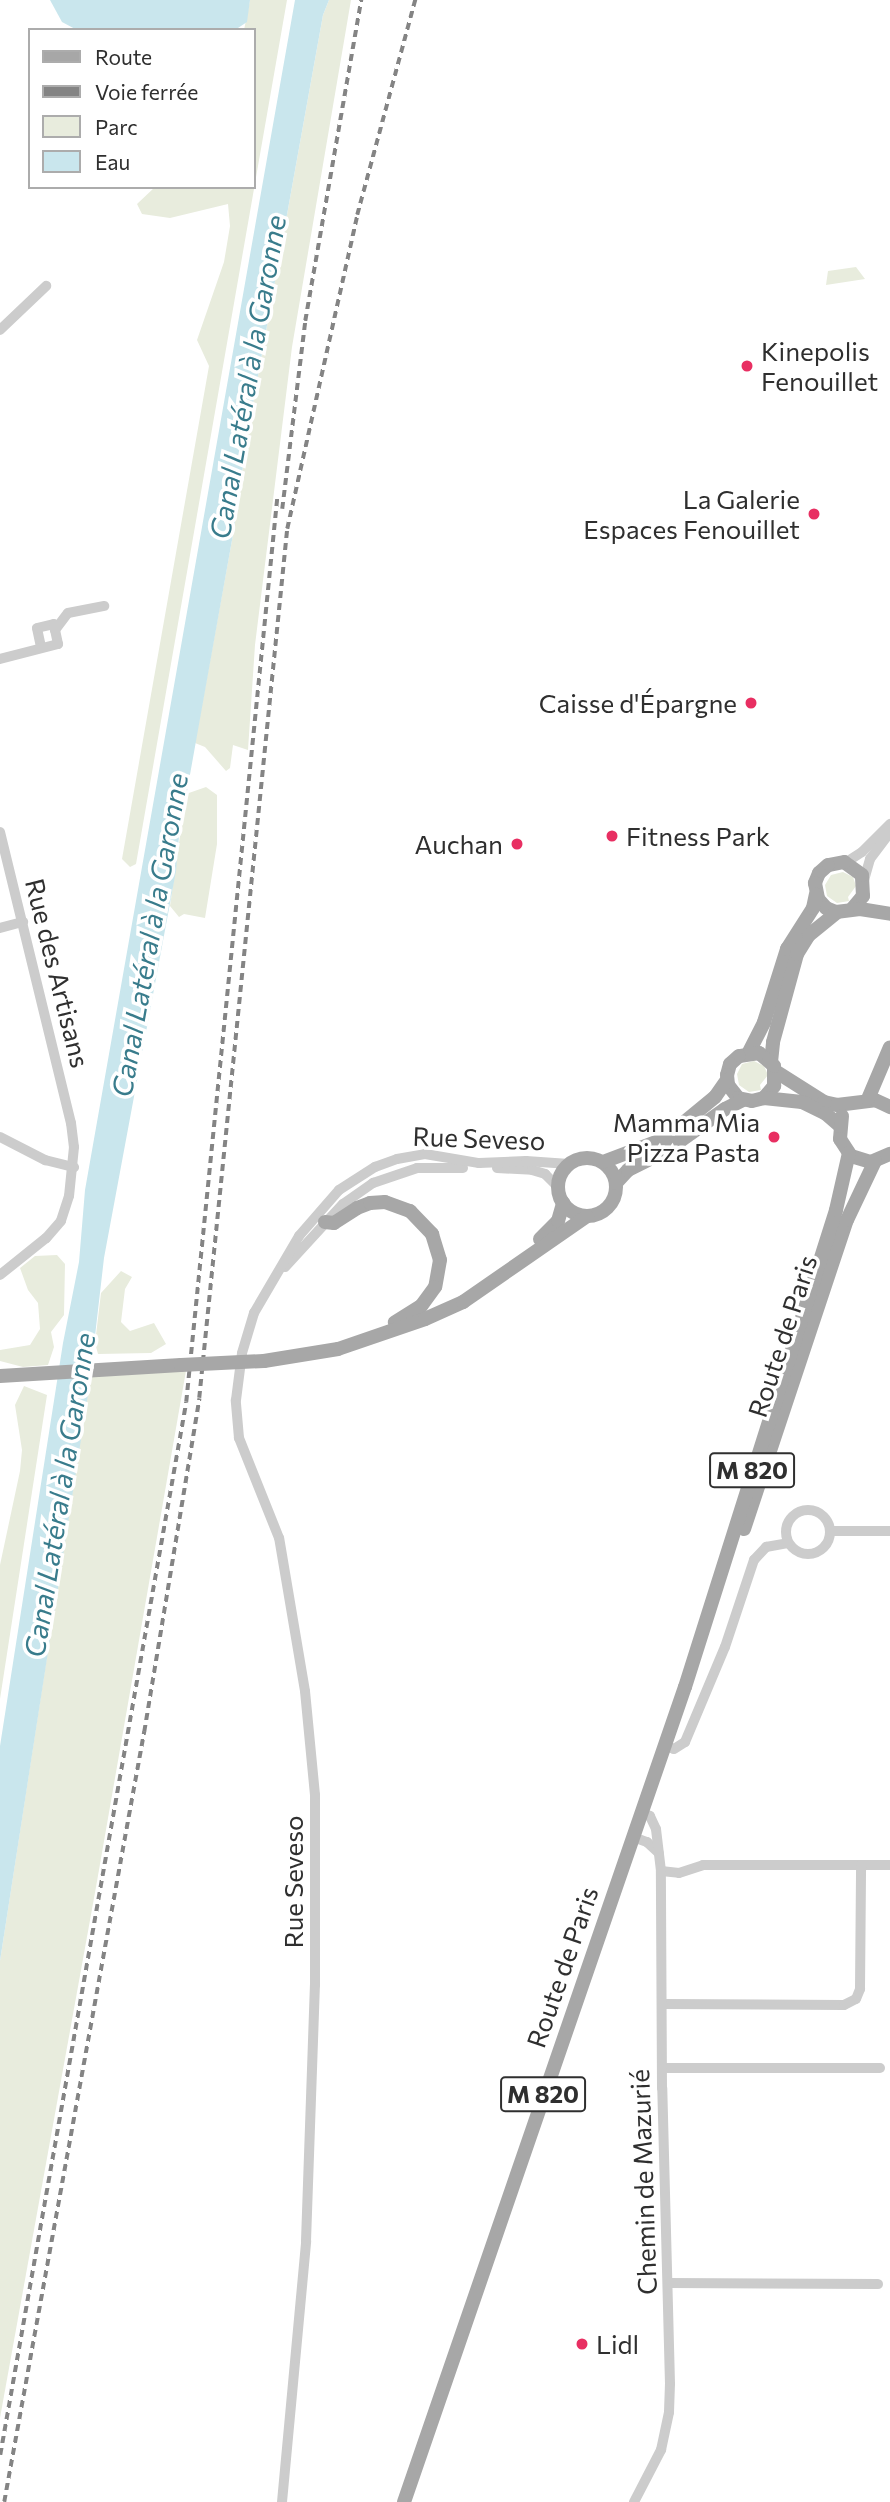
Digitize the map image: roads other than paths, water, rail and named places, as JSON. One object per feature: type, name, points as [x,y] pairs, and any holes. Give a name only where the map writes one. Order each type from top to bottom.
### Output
[{"type":"main road","points":[[749,1052],[764,1022],[787,949],[813,908],[815,883],[819,873],[828,865],[845,863],[858,870],[877,903],[890,913]]},
{"type":"main road","points":[[852,909],[860,901],[864,884]]},
{"type":"main road","points":[[816,894],[826,908],[837,912]]},
{"type":"main road","points":[[764,1098],[774,1086],[773,1042],[797,954],[809,934],[837,912],[852,909],[890,913]]},
{"type":"main road","points":[[886,1157],[858,1159],[849,1153],[840,1139],[839,1125],[844,1112],[862,1101],[890,1047]]},
{"type":"main road","points":[[603,1162],[664,1139],[715,1097],[727,1080],[730,1064],[738,1056],[749,1052],[759,1053],[824,1102],[837,1105],[862,1101],[890,1107]]},
{"type":"main road","points":[[727,1080],[734,1094],[743,1100]]},
{"type":"main road","points":[[616,1183],[628,1170],[666,1151],[725,1109],[743,1100],[764,1098],[816,1107],[839,1125]]},
{"type":"main road","name":"Route de Paris","points":[[404,2502],[633,1837],[672,1747],[685,1687],[836,1210],[849,1153]]},
{"type":"main road","name":"Route de Paris","points":[[685,1687],[721,1597],[847,1220],[886,1157]]},
{"type":"main road","points":[[0,1376],[264,1361],[338,1349],[425,1320],[463,1302],[587,1216],[608,1207],[613,1201],[616,1183],[612,1171],[603,1162],[585,1158],[569,1164],[563,1171],[558,1187],[563,1203],[576,1214],[587,1216]]},
{"type":"main road","points":[[325,1222],[334,1223],[370,1203],[398,1205],[423,1221],[438,1246],[440,1260],[435,1287],[421,1306],[410,1315],[338,1349]]},
{"type":"main road","points":[[425,1320],[539,1240],[558,1221],[563,1203]]},
{"type":"street","points":[[0,330],[46,286]]},
{"type":"street","points":[[55,630],[68,613],[104,606]]},
{"type":"street","points":[[0,659],[58,643],[54,624],[37,628],[41,647]]},
{"type":"street","points":[[845,863],[862,852],[890,824]]},
{"type":"street","points":[[864,884],[870,859],[890,831]]},
{"type":"street","name":"Rue des Artisans","points":[[0,832],[71,1123],[74,1167],[61,1221],[46,1238],[0,1275]]},
{"type":"street","points":[[0,928],[23,922]]},
{"type":"street","points":[[0,1137],[45,1160],[74,1167]]},
{"type":"street","name":"Rue Seveso","points":[[282,2502],[306,2241],[315,1985],[315,1795],[305,1690],[279,1538],[266,1499],[244,1455],[236,1419],[238,1377],[247,1332],[273,1279],[299,1236],[323,1206],[355,1179],[386,1163],[425,1154],[465,1162],[526,1161],[569,1164]]},
{"type":"street","name":"Rue Seveso","points":[[273,1279],[343,1204],[373,1183],[417,1168],[532,1170],[545,1174],[558,1187]]},
{"type":"street","points":[[672,1747],[725,1647],[754,1560],[766,1547],[788,1543],[801,1553],[816,1553],[827,1544],[830,1531],[824,1516],[818,1511],[802,1510],[787,1523],[788,1543]]},
{"type":"street","points":[[830,1531],[890,1531]]},
{"type":"street","name":"Chemin de Mazurié","points":[[634,2502],[661,2450],[669,2412],[662,2068],[662,1871],[653,1820],[642,1813]]},
{"type":"street","points":[[633,1837],[647,1842],[659,1853]]},
{"type":"street","points":[[662,1871],[679,1872],[703,1865],[890,1865]]},
{"type":"street","points":[[663,2004],[844,2005],[856,1999],[860,1989],[861,1865]]},
{"type":"street","points":[[662,2068],[880,2068]]},
{"type":"street","points":[[668,2283],[878,2284]]},
{"type":"water","points":[[50,0],[250,0],[247,22],[238,28],[73,28],[62,22]]},
{"type":"water","name":"Canal Latéral à la Garonne","points":[[295,0],[329,0],[323,15],[248,431],[234,529],[179,836],[176,871],[104,1258],[89,1388],[0,1961],[0,1746],[63,1343],[79,1262],[85,1190]]},
{"type":"railway","points":[[282,509],[305,321],[361,0]]},
{"type":"railway","points":[[4,2502],[144,1732],[199,1398],[287,529],[357,215],[415,0]]},
{"type":"railway","points":[[0,2455],[186,1402],[277,498]]},
{"type":"place","name":"Kinepolis Fenouillet","points":[[747,366]]},
{"type":"place","name":"La Galerie Espaces Fenouillet","points":[[814,514]]},
{"type":"place","name":"Caisse d'Épargne","points":[[751,703]]},
{"type":"place","name":"Fitness Park","points":[[612,836]]},
{"type":"place","name":"Auchan","points":[[517,844]]},
{"type":"place","name":"Mamma Mia Pizza Pasta","points":[[774,1137]]},
{"type":"place","name":"Lidl","points":[[582,2344]]}]
